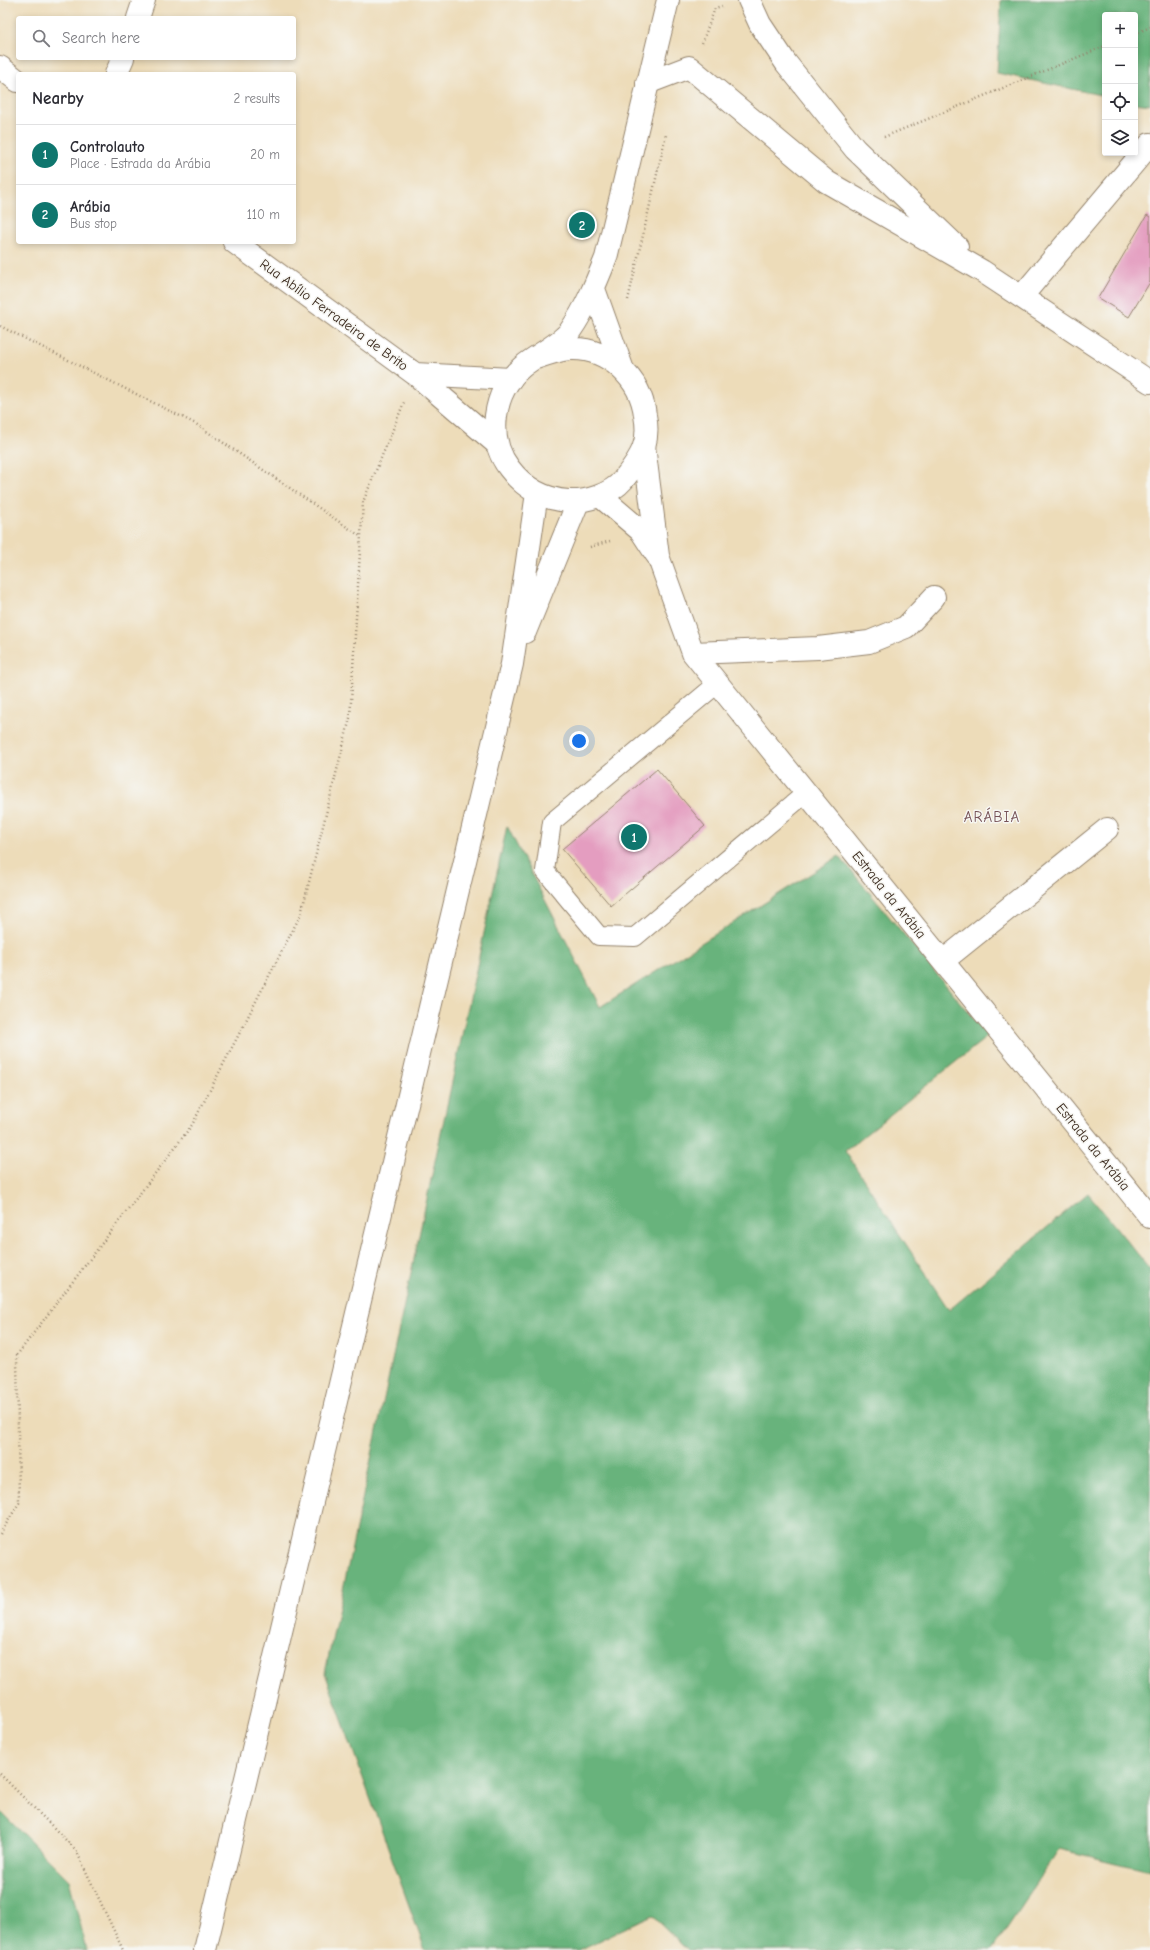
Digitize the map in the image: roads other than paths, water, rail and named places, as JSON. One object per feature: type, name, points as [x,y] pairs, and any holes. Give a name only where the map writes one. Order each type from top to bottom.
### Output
[{"type":"street","points":[[139,16],[144,0]]},
{"type":"street","points":[[644,446],[634,467],[620,484],[600,496],[578,502],[558,500],[537,493],[518,480],[504,462],[497,444],[495,424],[497,408],[502,393],[511,379],[522,367],[569,332],[594,289],[606,258],[668,0]]},
{"type":"street","points":[[749,0],[760,24],[786,63],[855,149],[982,271]]},
{"type":"street","points":[[117,72],[122,60]]},
{"type":"street","points":[[647,83],[689,67],[827,182],[982,271],[1150,382]]},
{"type":"street","points":[[0,68],[16,80]]},
{"type":"street","points":[[1022,296],[1150,144]]},
{"type":"street","name":"Rua Abílio Ferradeira de Brito","points":[[237,244],[415,374],[497,444]]},
{"type":"street","points":[[594,289],[623,370]]},
{"type":"street","points":[[536,358],[553,351],[572,349],[591,352],[608,359],[623,370],[636,386],[644,405],[647,426],[644,446],[658,556]]},
{"type":"street","name":"Rua Abílio Ferradeira de Brito","points":[[415,374],[511,379]]},
{"type":"street","points":[[205,1950],[512,664],[537,493]]},
{"type":"street","points":[[600,496],[641,531],[658,556]]},
{"type":"street","points":[[512,664],[578,502]]},
{"type":"street","name":"Estrada da Arábia","points":[[658,556],[693,653],[1150,1217]]},
{"type":"street","points":[[693,653],[818,648],[869,642],[906,627],[934,598]]},
{"type":"street","points":[[943,961],[1107,828]]},
{"type":"lane","points":[[717,684],[552,822],[545,871],[599,936],[635,937],[806,793]]},
{"type":"place","name":"Arábia","points":[[582,225]]},
{"type":"place","name":"Controlauto","points":[[634,837]]},
{"type":"district","name":"ARÁBIA","points":[[992,817]]}]
